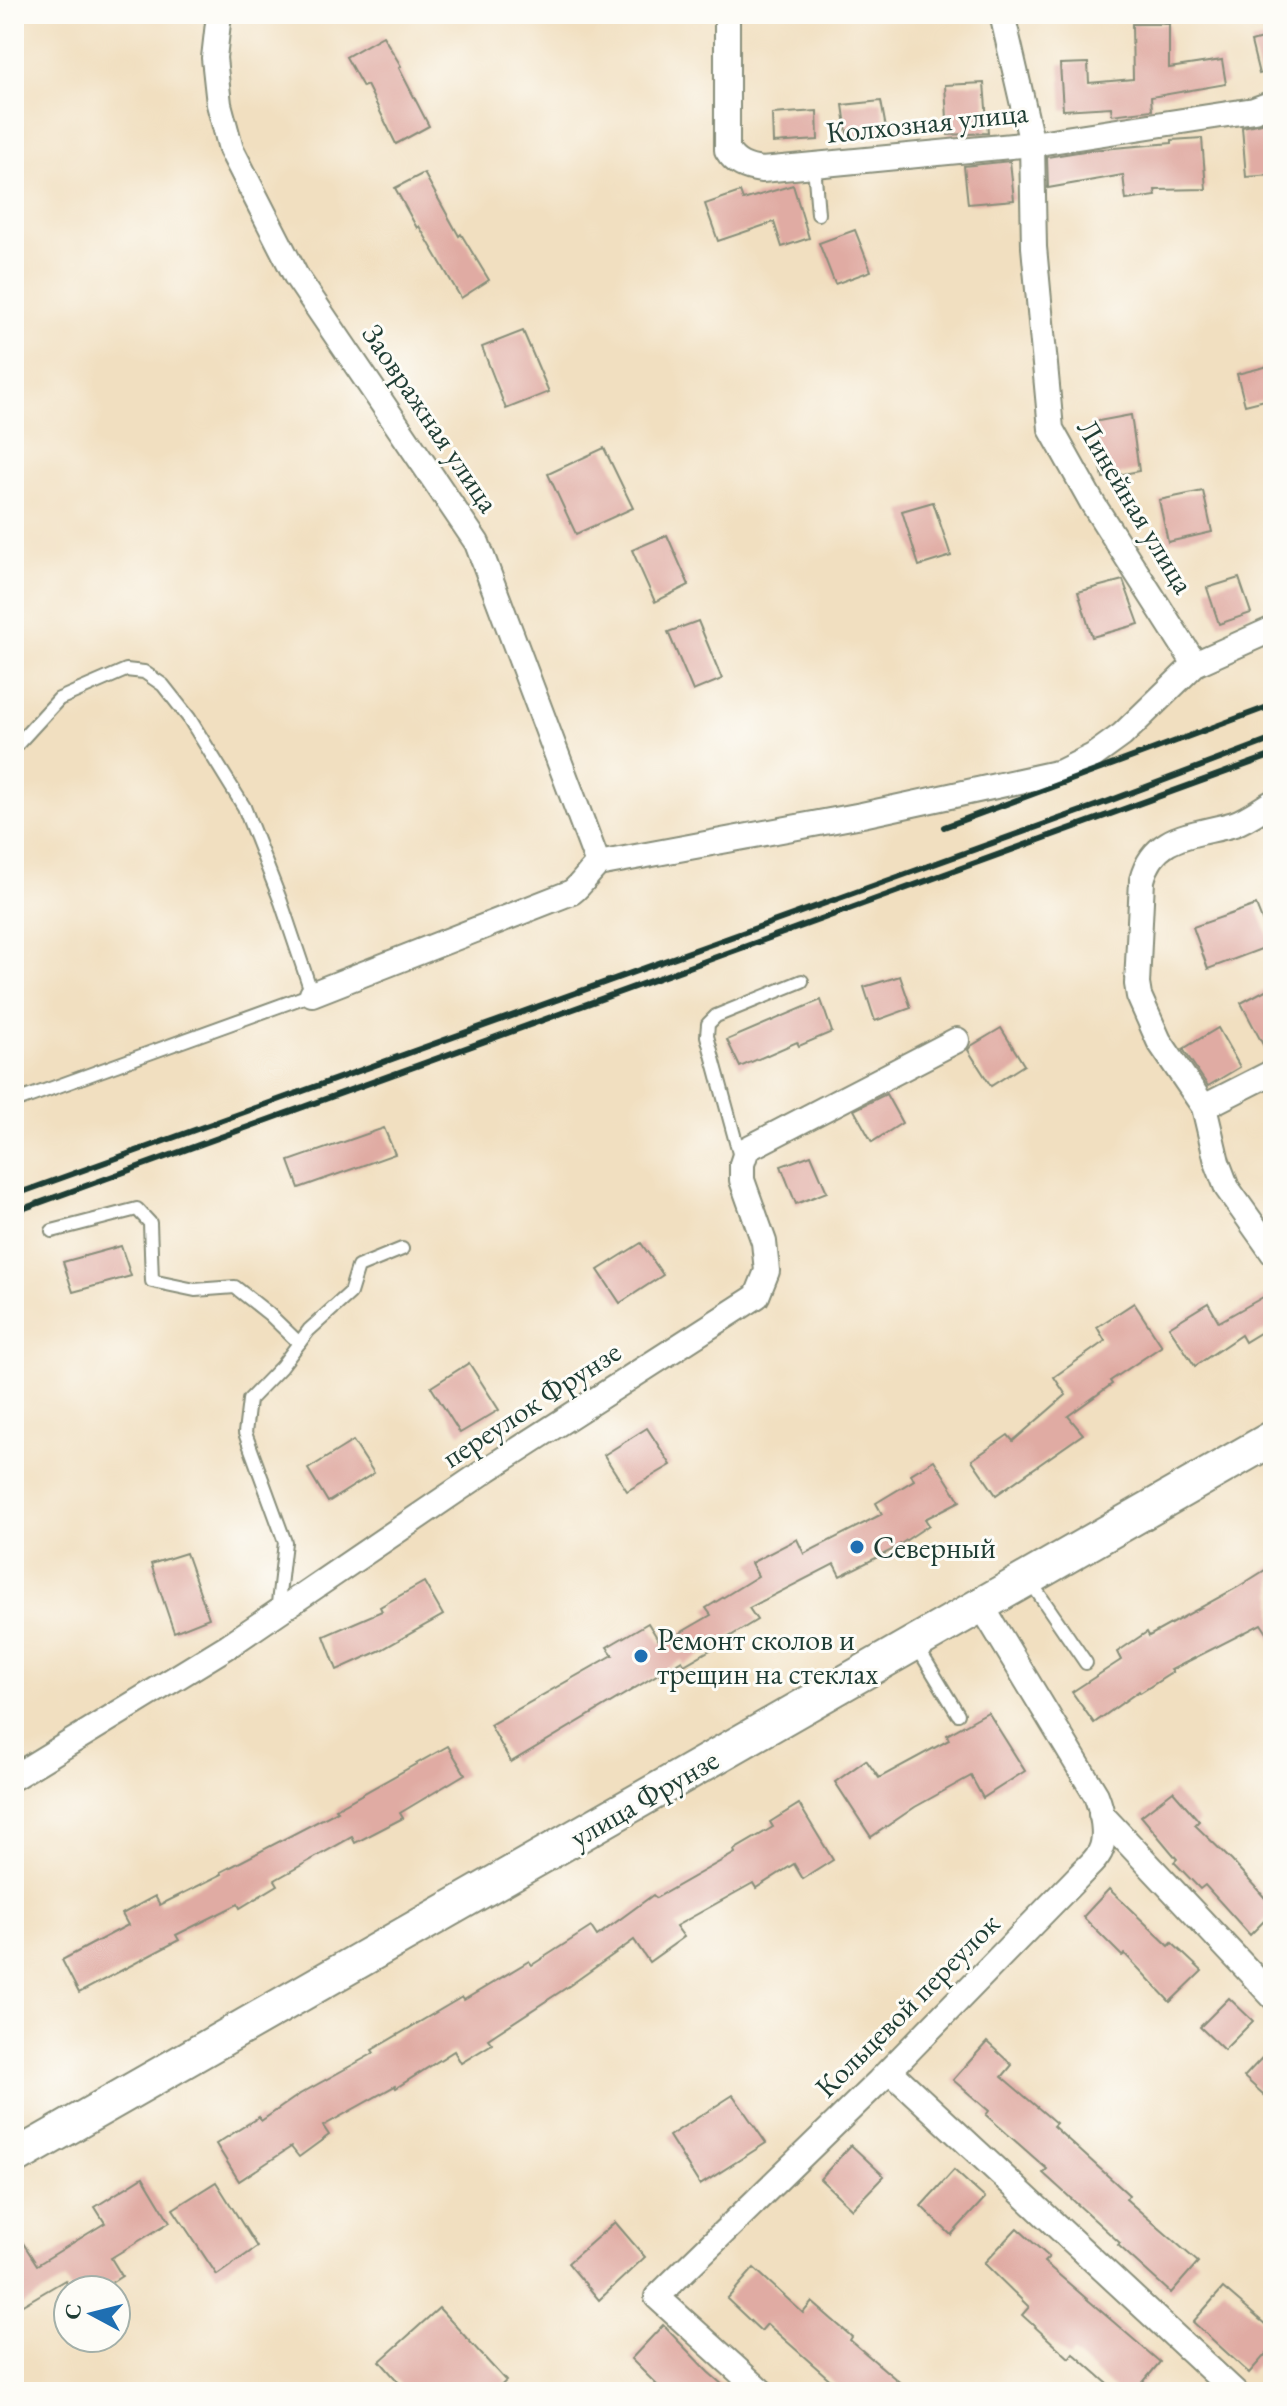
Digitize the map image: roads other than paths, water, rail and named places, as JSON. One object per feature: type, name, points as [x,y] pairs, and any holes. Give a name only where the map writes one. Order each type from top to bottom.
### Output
[{"type":"street","name":"Заовражная улица","points":[[219,14],[214,58],[219,104],[231,149],[296,276],[477,543],[598,864]]},
{"type":"street","name":"Колхозная улица","points":[[727,14],[727,150],[731,157],[748,168],[762,170],[1032,144],[1254,110],[1273,103]]},
{"type":"street","name":"Линейная улица","points":[[1002,14],[1032,144],[1034,247],[1051,429],[1093,504],[1195,664]]},
{"type":"street","points":[[312,994],[572,892],[598,864],[862,815],[1061,772],[1093,756],[1122,735],[1195,664],[1273,629]]},
{"type":"street","points":[[1273,802],[1238,822],[1162,845],[1149,861],[1142,880],[1137,984],[1139,996],[1159,1041],[1204,1107],[1217,1162],[1227,1188],[1273,1253]]},
{"type":"street","points":[[742,1164],[747,1149],[957,1040]]},
{"type":"street","points":[[1204,1107],[1273,1072]]},
{"type":"street","name":"переулок Фрунзе","points":[[14,1777],[228,1646],[488,1469],[757,1296],[767,1271],[764,1242],[742,1180],[742,1164]]},
{"type":"street","name":"улица Фрунзе","points":[[14,2158],[1273,1438]]},
{"type":"street","name":"Кольцевой переулок","points":[[762,2392],[657,2297],[890,2071],[1101,1851],[1101,1814],[1096,1795],[981,1605]]},
{"type":"street","points":[[1101,1814],[1273,1997]]},
{"type":"street","points":[[890,2071],[1235,2392]]},
{"type":"lane","points":[[814,165],[818,214]]},
{"type":"lane","points":[[14,748],[59,699],[126,670],[144,672],[163,685],[189,718],[244,807],[312,994],[14,1102]]},
{"type":"lane","points":[[742,1164],[707,1036],[708,1024],[716,1016],[802,981]]},
{"type":"lane","points":[[52,1231],[137,1209],[150,1223],[152,1281],[195,1290],[235,1287],[299,1343]]},
{"type":"lane","points":[[277,1612],[285,1542],[245,1433],[249,1400],[281,1367],[309,1330],[350,1293],[358,1267],[402,1249]]},
{"type":"lane","points":[[1028,1578],[1086,1663]]},
{"type":"lane","points":[[915,1643],[958,1714]]},
{"type":"railway","points":[[944,827],[1273,705]]},
{"type":"railway","points":[[14,1195],[1109,801],[1273,739]]},
{"type":"railway","points":[[14,1212],[1273,755]]},
{"type":"place","name":"Северный","points":[[857,1547]]},
{"type":"place","name":"Ремонт сколов и трещин на стеклах","points":[[641,1656]]}]
